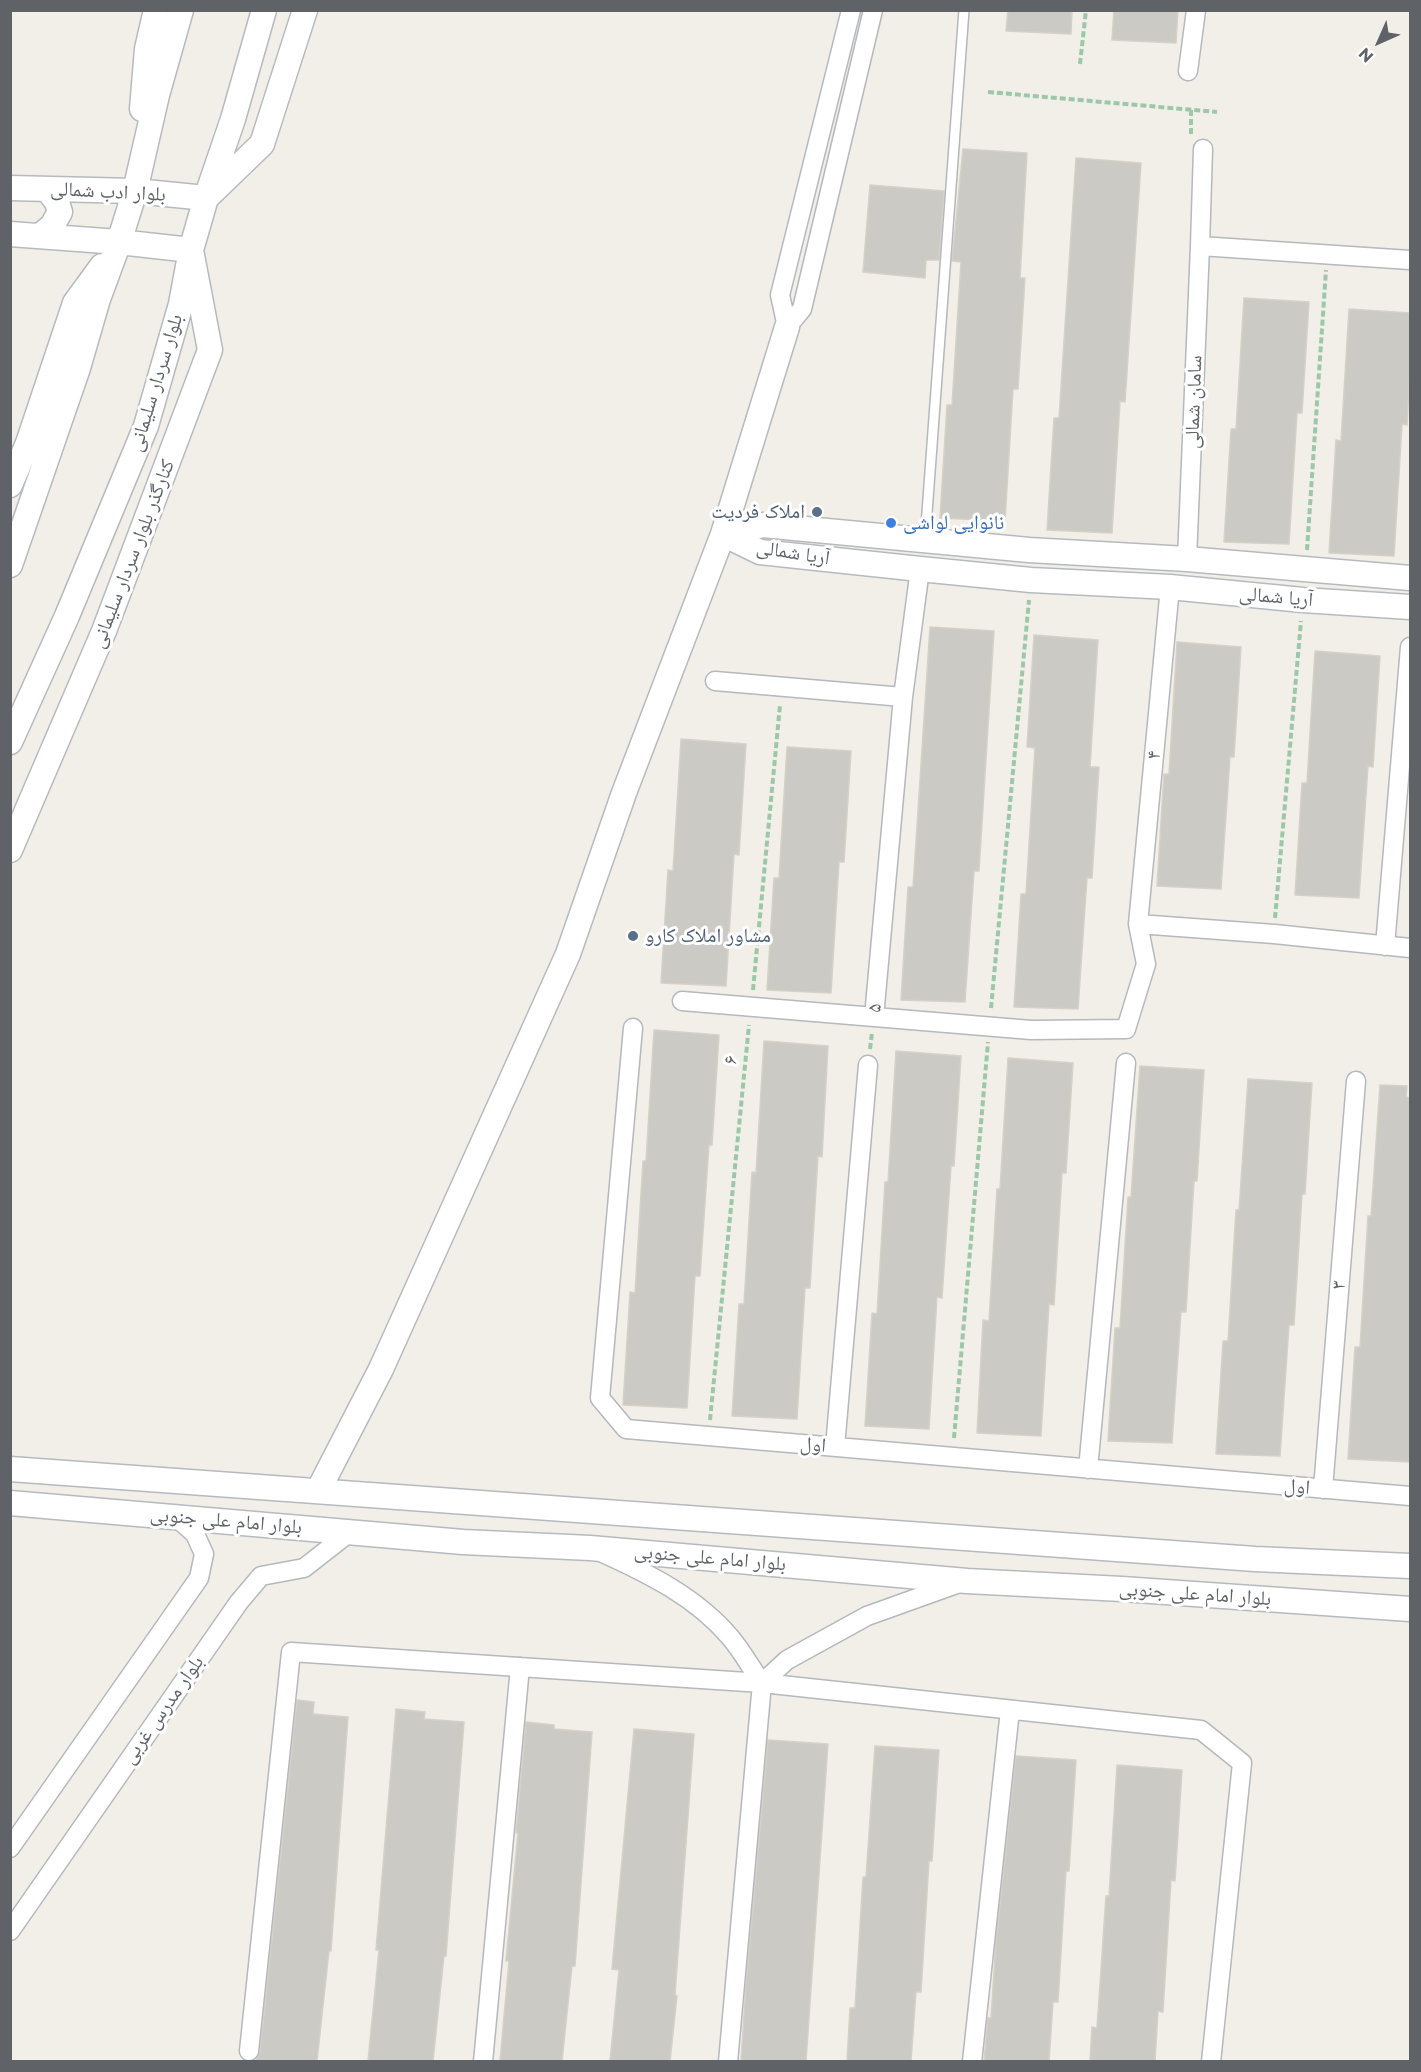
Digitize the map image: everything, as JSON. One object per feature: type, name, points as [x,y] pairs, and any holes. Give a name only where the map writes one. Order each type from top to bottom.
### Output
[{"type":"street","points":[[135,191],[147,49],[156,10]]},
{"type":"street","points":[[10,566],[78,368],[98,299],[135,191],[157,95],[181,10]]},
{"type":"street","name":"بلوار سردار سلیمانی","points":[[10,742],[67,616],[146,426],[181,304],[191,250],[233,119],[264,10]]},
{"type":"street","points":[[206,198],[262,144],[304,10]]},
{"type":"street","points":[[787,327],[780,295],[850,10]]},
{"type":"street","points":[[318,1491],[381,1369],[568,954],[624,793],[723,534],[787,327],[802,309],[873,10]]},
{"type":"street","points":[[1188,71],[1196,10]]},
{"type":"street","name":"سامان شمالی","points":[[1187,559],[1203,149]]},
{"type":"street","name":"بلوار ادب شمالی","points":[[10,188],[135,191],[206,198]]},
{"type":"street","points":[[40,235],[52,226],[60,213],[57,202],[47,189]]},
{"type":"street","points":[[10,234],[191,250]]},
{"type":"street","points":[[10,485],[28,443],[75,303],[119,242]]},
{"type":"street","points":[[1200,246],[1410,260]]},
{"type":"street","name":"کنارگذر بلوار سردار سلیمانی","points":[[10,850],[104,631],[210,350],[191,250]]},
{"type":"street","name":"آریا شمالی","points":[[723,534],[763,525],[1029,550],[1187,559],[1410,578]]},
{"type":"street","name":"آریا شمالی","points":[[723,534],[760,552],[1031,580],[1170,587],[1303,600],[1410,607]]},
{"type":"street","name":"۵","points":[[874,1017],[903,697],[920,569]]},
{"type":"street","name":"۴","points":[[874,1017],[1031,1030],[1126,1029],[1146,964],[1138,924],[1170,587]]},
{"type":"street","points":[[67,616],[104,631]]},
{"type":"street","points":[[1385,946],[1410,647]]},
{"type":"street","points":[[715,681],[903,697]]},
{"type":"street","points":[[1138,924],[1274,934],[1410,948]]},
{"type":"street","points":[[682,1001],[874,1017]]},
{"type":"street","name":"اول","points":[[633,1028],[600,1398],[626,1429],[1410,1496]]},
{"type":"street","points":[[1089,1469],[1126,1063]]},
{"type":"street","points":[[835,1447],[868,1065]]},
{"type":"street","name":"۳","points":[[1323,1489],[1356,1081]]},
{"type":"street","name":"بلوار امام علی جنوبی","points":[[10,1469],[1255,1560],[1410,1566]]},
{"type":"street","name":"بلوار امام علی جنوبی","points":[[10,1503],[463,1542],[581,1547],[967,1581],[1410,1609]]},
{"type":"street","points":[[576,1510],[581,1547],[651,1575],[692,1602],[729,1636],[762,1683],[728,2061]]},
{"type":"street","points":[[10,1848],[199,1578],[204,1554],[195,1534],[177,1518]]},
{"type":"street","name":"بلوار مدرس غربی","points":[[10,1931],[238,1602],[261,1576],[304,1568],[350,1532]]},
{"type":"street","points":[[762,1683],[787,1660],[867,1616],[967,1581]]},
{"type":"street","points":[[249,2051],[291,1652],[762,1683],[1201,1730],[1242,1763],[1212,2061]]},
{"type":"street","points":[[483,2061],[520,1667]]},
{"type":"street","points":[[972,2061],[1010,1710]]},
{"type":"lane","points":[[925,540],[964,10]]},
{"type":"path","points":[[1080,64],[1086,10]]},
{"type":"path","points":[[988,92],[1216,112]]},
{"type":"path","points":[[1306,569],[1327,255]]},
{"type":"path","points":[[1274,934],[1303,600]]},
{"type":"path","name":"۶","points":[[709,1436],[782,687]]},
{"type":"path","name":"۵","points":[[868,1065],[874,1017]]},
{"type":"building","points":[[1008,10],[1072,10],[1071,34],[1006,31]]},
{"type":"building","points":[[1114,10],[1178,10],[1176,43],[1112,40]]},
{"type":"building","points":[[963,149],[1027,153],[1020,278],[1025,278],[1018,389],[1013,389],[1005,521],[940,518],[947,405],[952,405],[961,262],[952,261]]},
{"type":"building","points":[[1076,158],[1141,163],[1125,402],[1120,401],[1112,533],[1047,530],[1054,418],[1059,418]]},
{"type":"building","points":[[870,185],[944,191],[939,260],[926,260],[925,278],[863,272]]},
{"type":"building","points":[[1244,298],[1309,302],[1302,413],[1297,413],[1289,544],[1224,542],[1231,429],[1236,429]]},
{"type":"building","points":[[1349,309],[1410,313],[1407,425],[1402,424],[1394,556],[1329,553],[1336,440],[1341,441]]},
{"type":"building","points":[[930,627],[994,631],[979,871],[974,871],[965,1002],[901,1000],[908,887],[913,887]]},
{"type":"building","points":[[1034,635],[1098,640],[1090,767],[1099,767],[1092,878],[1087,878],[1078,1009],[1014,1007],[1021,894],[1026,894],[1035,748],[1027,747]]},
{"type":"building","points":[[1177,642],[1241,647],[1234,757],[1230,757],[1221,889],[1157,886],[1164,774],[1169,774]]},
{"type":"building","points":[[1315,651],[1380,656],[1373,767],[1368,766],[1359,898],[1295,895],[1302,783],[1307,783]]},
{"type":"building","points":[[681,739],[746,744],[739,855],[734,854],[726,986],[661,983],[668,870],[673,871]]},
{"type":"building","points":[[787,747],[851,751],[844,862],[839,862],[831,993],[767,990],[774,878],[779,878]]},
{"type":"building","points":[[654,1030],[719,1035],[700,1276],[695,1276],[687,1408],[623,1405],[630,1292],[635,1293],[643,1161],[646,1161]]},
{"type":"building","points":[[764,1041],[828,1046],[822,1157],[818,1156],[810,1288],[805,1288],[797,1419],[732,1416],[739,1304],[744,1304],[752,1172],[756,1173]]},
{"type":"building","points":[[896,1051],[961,1056],[942,1298],[937,1297],[929,1429],[865,1426],[872,1313],[877,1314],[885,1182],[888,1182]]},
{"type":"building","points":[[1008,1058],[1073,1063],[1066,1173],[1062,1173],[1054,1305],[1049,1304],[1041,1436],[977,1433],[983,1320],[989,1321]]},
{"type":"building","points":[[1140,1066],[1204,1070],[1186,1312],[1181,1312],[1172,1443],[1108,1441],[1115,1328],[1120,1328],[1128,1197],[1131,1197]]},
{"type":"building","points":[[1248,1079],[1312,1083],[1294,1325],[1289,1325],[1280,1456],[1216,1454],[1223,1341],[1228,1341],[1236,1210],[1239,1210]]},
{"type":"building","points":[[1380,1085],[1407,1086],[1406,1097],[1410,1098],[1410,1462],[1348,1459],[1355,1347],[1360,1347],[1368,1216],[1371,1216]]},
{"type":"building","points":[[297,1700],[314,1702],[313,1714],[348,1717],[331,1951],[329,1951],[317,2061],[256,2061],[260,2052]]},
{"type":"building","points":[[396,1709],[425,1712],[424,1719],[464,1722],[446,1956],[444,1956],[433,2061],[368,2061],[379,1950],[376,1950]]},
{"type":"building","points":[[526,1722],[554,1725],[554,1729],[592,1732],[575,1966],[572,1966],[562,2061],[500,2061]]},
{"type":"building","points":[[634,1729],[694,1734],[675,1995],[677,1996],[670,2061],[610,2061],[619,1970],[612,1969]]},
{"type":"building","points":[[768,1740],[828,1744],[806,2061],[741,2061]]},
{"type":"building","points":[[875,1746],[939,1750],[921,1992],[916,1992],[911,2061],[847,2061],[850,2008],[855,2008],[863,1877],[866,1877]]},
{"type":"building","points":[[1016,1756],[1076,1760],[1058,2002],[1053,2002],[1049,2061],[984,2061],[988,2018],[991,2018],[996,1941]]},
{"type":"building","points":[[1117,1765],[1182,1770],[1175,1881],[1171,1880],[1163,2012],[1158,2011],[1155,2061],[1090,2061],[1092,2027],[1097,2028],[1106,1896],[1109,1896]]},
{"type":"place","name":"املاک فردیت","points":[[817,512]]},
{"type":"place","name":"نانوایی لواشی","points":[[891,523]]},
{"type":"place","name":"مشاور املاک کارو","points":[[633,936]]}]
